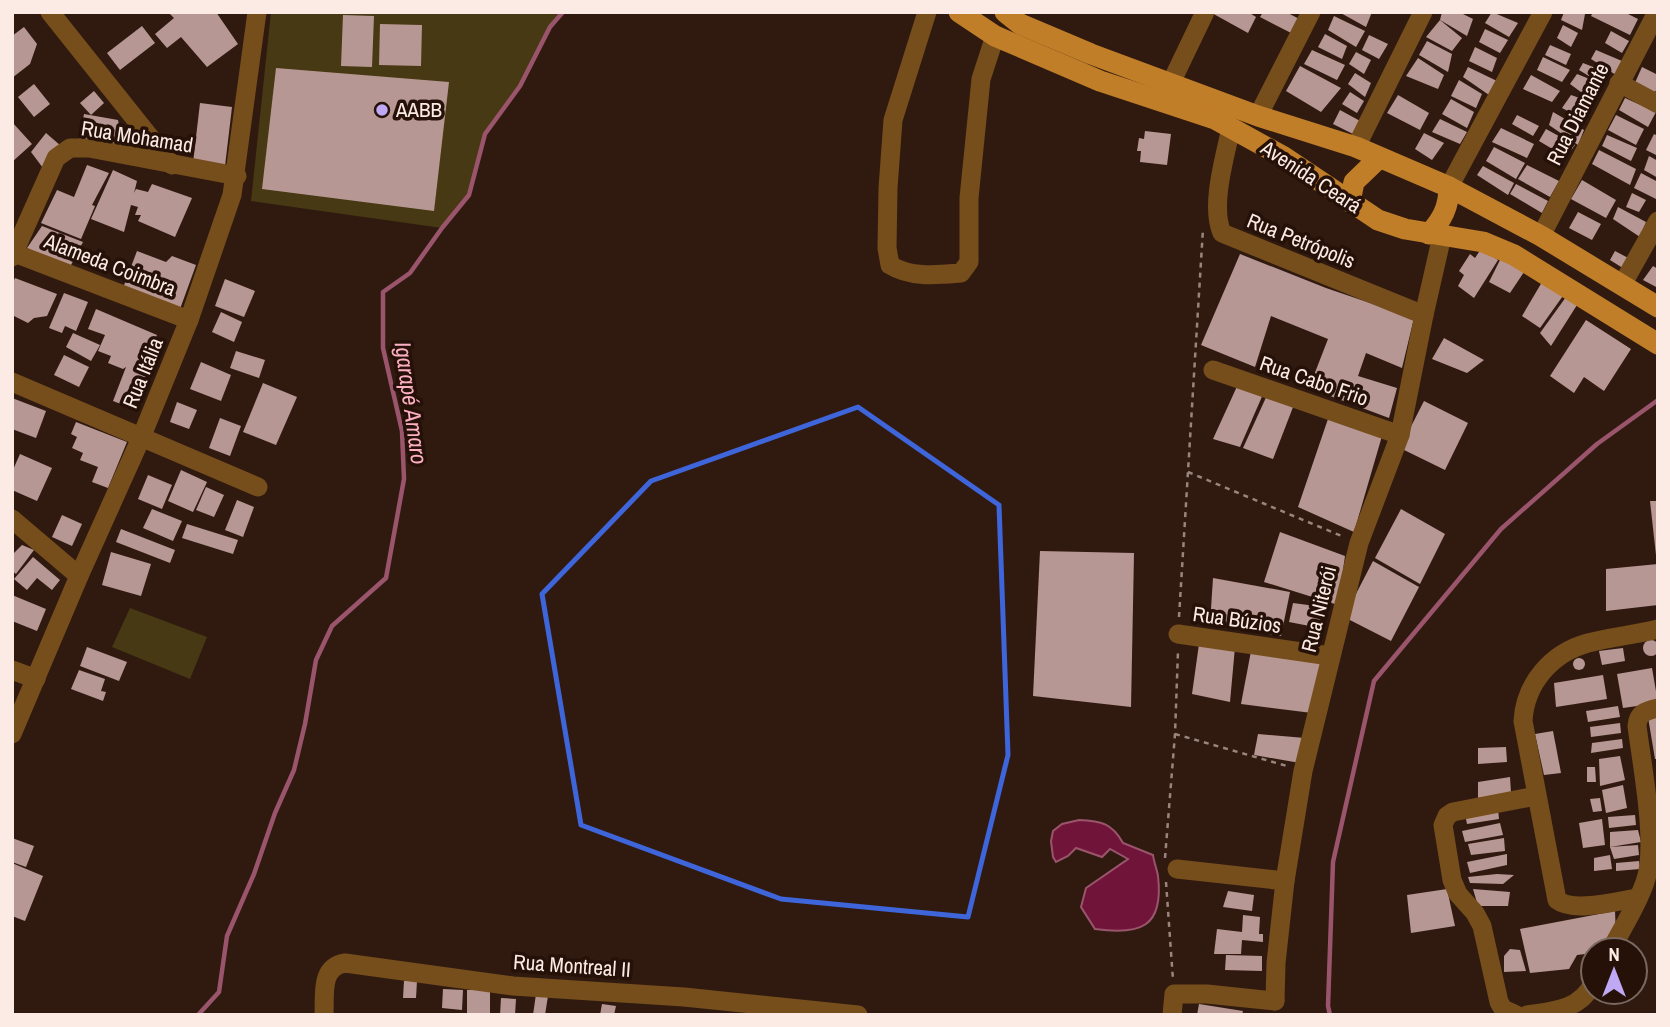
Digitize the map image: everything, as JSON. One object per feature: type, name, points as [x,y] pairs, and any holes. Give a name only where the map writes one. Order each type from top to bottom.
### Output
[{"type":"main road","name":"Avenida Ceará","points":[[958,12],[995,36],[1100,82],[1214,119],[1284,157],[1378,220],[1436,235],[1483,242],[1514,255],[1658,344]]},
{"type":"main road","name":"Avenida Ceará","points":[[1011,16],[1170,85],[1356,146],[1449,187],[1541,236],[1658,307]]},
{"type":"main road","points":[[1350,202],[1354,182],[1379,158]]},
{"type":"main road","points":[[1436,235],[1438,224],[1445,212],[1449,187]]},
{"type":"street","points":[[50,12],[172,165]]},
{"type":"street","points":[[240,12],[256,21]]},
{"type":"street","points":[[927,12],[893,120],[887,188],[887,248],[890,265],[901,272],[936,275],[961,273],[969,262],[969,198],[979,90],[995,36]]},
{"type":"street","points":[[1170,85],[1205,12]]},
{"type":"street","points":[[1258,116],[1311,12]]},
{"type":"street","points":[[1356,146],[1423,12]]},
{"type":"street","points":[[1449,187],[1543,12]]},
{"type":"street","name":"Rua Diamante","points":[[1541,236],[1657,12]]},
{"type":"street","name":"Rua Itália","points":[[12,734],[141,438],[189,320],[232,195],[237,176],[256,21]]},
{"type":"street","points":[[1619,83],[1658,104]]},
{"type":"street","name":"Rua Petrópolis","points":[[1231,128],[1218,208],[1217,222],[1222,233],[1424,315]]},
{"type":"street","name":"Rua Mohamad","points":[[13,255],[18,222],[56,159],[69,148],[89,148],[237,176]]},
{"type":"street","points":[[1622,285],[1658,221]]},
{"type":"street","name":"Rua Niterói","points":[[1281,1008],[1276,963],[1285,881],[1303,771],[1359,543],[1400,435],[1424,315],[1436,235]]},
{"type":"street","name":"Alameda Coimbra","points":[[13,255],[189,320]]},
{"type":"street","name":"Rua Cabo Frio","points":[[1213,370],[1400,435]]},
{"type":"street","points":[[12,382],[258,487]]},
{"type":"street","points":[[12,519],[79,576]]},
{"type":"street","points":[[1638,898],[1578,906],[1565,905],[1558,900],[1536,796],[1523,721],[1524,704],[1531,688],[1548,664],[1586,643],[1658,629]]},
{"type":"street","name":"Rua Búzios","points":[[1178,634],[1330,656]]},
{"type":"street","points":[[12,670],[36,679]]},
{"type":"street","points":[[1618,936],[1646,881],[1650,863],[1637,726],[1642,713],[1658,708]]},
{"type":"street","points":[[1516,1015],[1503,1009],[1499,1002],[1482,926],[1475,913],[1458,894],[1452,880],[1443,824],[1452,812],[1536,796]]},
{"type":"street","points":[[1169,868],[1285,881]]},
{"type":"street","name":"Rua Montreal II","points":[[324,1015],[327,973],[331,967],[345,964],[513,986],[684,997],[858,1015]]},
{"type":"street","points":[[1172,1015],[1174,994],[1207,994],[1281,1008]]},
{"type":"street","points":[[1527,1015],[1561,1010],[1579,1001]]},
{"type":"path","points":[[1174,994],[1169,868],[1178,634],[1196,349]]},
{"type":"path","points":[[1188,472],[1359,543]]},
{"type":"path","points":[[1175,734],[1303,771]]},
{"type":"highlighted area","points":[[858,407],[999,505],[1008,755],[968,917],[781,899],[581,825],[542,594],[651,481]]},
{"type":"shaded area","name":"AABB","points":[[271,12],[563,12],[550,27],[520,86],[485,134],[469,195],[442,228],[251,201]]},
{"type":"shaded area","points":[[130,608],[207,637],[190,679],[112,647]]},
{"type":"shaded area","points":[[1079,820],[1105,824],[1115,831],[1123,843],[1153,855],[1159,893],[1153,917],[1146,924],[1125,931],[1095,929],[1081,907],[1086,888],[1128,859],[1110,849],[1102,857],[1076,848],[1056,862],[1051,841],[1053,831],[1062,824]]},
{"type":"building","points":[[168,12],[216,12],[238,44],[207,67],[181,37],[167,48],[155,34],[174,18]]},
{"type":"building","points":[[1210,12],[1248,12],[1256,17],[1248,33]]},
{"type":"building","points":[[1263,12],[1286,12],[1303,21],[1295,35],[1260,17]]},
{"type":"building","points":[[1339,12],[1372,12],[1366,27]]},
{"type":"building","points":[[1442,12],[1459,12],[1473,19],[1467,36],[1440,20]]},
{"type":"building","points":[[1492,12],[1518,23],[1509,37],[1485,23]]},
{"type":"building","points":[[1564,12],[1585,14],[1582,30],[1561,20]]},
{"type":"building","points":[[1593,12],[1624,12],[1638,19],[1630,35],[1591,16]]},
{"type":"building","points":[[343,15],[374,16],[372,67],[341,66]]},
{"type":"building","points":[[1334,16],[1365,31],[1356,47],[1328,30]]},
{"type":"building","points":[[1440,20],[1462,38],[1452,51],[1426,37]]},
{"type":"building","points":[[380,24],[422,25],[421,66],[379,65]]},
{"type":"building","points":[[1563,25],[1578,33],[1571,47],[1557,38]]},
{"type":"building","points":[[142,26],[155,43],[120,70],[107,53]]},
{"type":"building","points":[[24,27],[37,44],[30,64],[12,78],[12,36]]},
{"type":"building","points":[[1485,29],[1508,40],[1500,53],[1479,42]]},
{"type":"building","points":[[1611,31],[1629,41],[1622,53],[1605,43]]},
{"type":"building","points":[[1325,34],[1347,46],[1342,59],[1318,47]]},
{"type":"building","points":[[1369,35],[1388,44],[1379,59],[1362,50]]},
{"type":"building","points":[[1427,41],[1452,54],[1448,72],[1419,55]]},
{"type":"building","points":[[1550,45],[1571,54],[1566,65],[1545,55]]},
{"type":"building","points":[[1475,47],[1497,58],[1492,72],[1469,61]]},
{"type":"building","points":[[1312,50],[1345,65],[1337,80],[1304,64]]},
{"type":"building","points":[[1596,50],[1622,61],[1616,75],[1591,59]]},
{"type":"building","points":[[1356,52],[1371,60],[1364,74],[1349,64]]},
{"type":"building","points":[[1543,57],[1570,70],[1562,82],[1537,70]]},
{"type":"building","points":[[1418,58],[1444,75],[1438,89],[1406,76]]},
{"type":"building","points":[[1583,63],[1601,70],[1597,81],[1579,70]]},
{"type":"building","points":[[1300,66],[1341,88],[1321,112],[1286,91]]},
{"type":"building","points":[[1468,67],[1497,81],[1489,95],[1463,77]]},
{"type":"building","points":[[1642,67],[1658,75],[1655,92],[1634,85]]},
{"type":"building","points":[[276,68],[449,82],[434,211],[262,189]]},
{"type":"building","points":[[1355,73],[1371,83],[1365,97],[1348,84]]},
{"type":"building","points":[[1577,74],[1597,82],[1589,98],[1570,84]]},
{"type":"building","points":[[1531,75],[1560,91],[1552,102],[1523,89]]},
{"type":"building","points":[[1459,80],[1482,94],[1476,108],[1451,96]]},
{"type":"building","points":[[34,84],[50,104],[34,117],[18,97]]},
{"type":"building","points":[[94,91],[104,103],[91,115],[80,103]]},
{"type":"building","points":[[1350,92],[1364,101],[1357,113],[1342,104]]},
{"type":"building","points":[[1398,95],[1429,113],[1420,130],[1387,113]]},
{"type":"building","points":[[1571,95],[1591,102],[1585,120],[1562,108]]},
{"type":"building","points":[[1625,98],[1656,112],[1648,127],[1619,110]]},
{"type":"building","points":[[1451,99],[1474,112],[1467,128],[1442,114]]},
{"type":"building","points":[[200,103],[232,107],[225,166],[193,163]]},
{"type":"building","points":[[1340,110],[1362,122],[1355,135],[1333,124]]},
{"type":"building","points":[[1553,112],[1584,130],[1578,145],[1549,125]]},
{"type":"building","points":[[84,114],[118,120],[123,149],[79,142]]},
{"type":"building","points":[[1517,115],[1539,126],[1533,136],[1512,124]]},
{"type":"building","points":[[1616,115],[1644,129],[1636,145],[1608,130]]},
{"type":"building","points":[[1440,119],[1467,132],[1460,144],[1432,132]]},
{"type":"building","points":[[12,122],[32,144],[12,162]]},
{"type":"building","points":[[1501,128],[1534,144],[1527,158],[1492,142]]},
{"type":"building","points":[[1546,129],[1575,145],[1566,157],[1539,141]]},
{"type":"building","points":[[1145,131],[1171,134],[1167,165],[1140,162],[1141,151],[1137,151],[1139,138],[1144,139]]},
{"type":"building","points":[[46,133],[61,146],[43,168],[31,152]]},
{"type":"building","points":[[1424,133],[1444,143],[1432,160],[1415,149]]},
{"type":"building","points":[[1654,134],[1658,136],[1658,156],[1646,150]]},
{"type":"building","points":[[1607,135],[1637,148],[1631,161],[1602,146]]},
{"type":"building","points":[[1494,147],[1525,163],[1516,179],[1486,161]]},
{"type":"building","points":[[1599,150],[1636,169],[1630,185],[1592,164]]},
{"type":"building","points":[[1649,156],[1658,161],[1658,178],[1644,170]]},
{"type":"building","points":[[87,165],[109,173],[92,205],[95,206],[81,239],[41,223],[57,190],[74,197]]},
{"type":"building","points":[[1527,165],[1559,181],[1550,197],[1518,179]]},
{"type":"building","points":[[1483,166],[1514,183],[1508,195],[1477,175]]},
{"type":"building","points":[[113,170],[137,181],[134,193],[136,189],[148,192],[152,184],[192,198],[175,237],[138,221],[141,215],[135,215],[138,207],[131,205],[124,232],[91,219]]},
{"type":"building","points":[[1641,173],[1658,182],[1658,200],[1634,188]]},
{"type":"building","points":[[1582,180],[1616,200],[1606,218],[1571,199]]},
{"type":"building","points":[[1516,184],[1548,201],[1542,213],[1510,194]]},
{"type":"building","points":[[1632,193],[1646,200],[1639,212],[1626,207]]},
{"type":"building","points":[[1618,207],[1646,222],[1640,237],[1613,219]]},
{"type":"building","points":[[1578,212],[1601,224],[1592,240],[1569,228]]},
{"type":"building","points":[[42,226],[83,242],[69,269],[27,248]]},
{"type":"building","points":[[1481,249],[1498,260],[1474,298],[1458,286],[1464,275],[1459,271],[1470,254],[1475,258]]},
{"type":"building","points":[[137,251],[166,262],[172,256],[196,265],[180,309],[123,288]]},
{"type":"building","points":[[1615,251],[1632,260],[1626,270],[1610,260]]},
{"type":"building","points":[[1240,254],[1326,288],[1414,318],[1402,368],[1366,353],[1358,376],[1397,388],[1389,418],[1309,388],[1328,339],[1271,316],[1255,367],[1201,345]]},
{"type":"building","points":[[1503,254],[1526,269],[1510,293],[1489,282]]},
{"type":"building","points":[[1653,266],[1658,269],[1658,288],[1643,280]]},
{"type":"building","points":[[1545,277],[1565,293],[1540,328],[1522,316]]},
{"type":"building","points":[[15,278],[57,294],[47,316],[34,318],[28,323],[12,315],[12,284]]},
{"type":"building","points":[[225,279],[255,291],[244,317],[215,306]]},
{"type":"building","points":[[64,293],[88,302],[76,331],[65,326],[62,333],[49,328]]},
{"type":"building","points":[[1566,297],[1577,305],[1551,346],[1540,333]]},
{"type":"building","points":[[96,309],[157,335],[141,373],[147,376],[134,409],[113,401],[126,367],[123,369],[108,363],[111,356],[98,351],[105,335],[88,329]]},
{"type":"building","points":[[221,312],[242,322],[234,342],[212,332]]},
{"type":"building","points":[[1586,320],[1631,349],[1604,391],[1584,377],[1574,393],[1550,376]]},
{"type":"building","points":[[73,333],[100,345],[91,361],[66,347]]},
{"type":"building","points":[[1444,338],[1484,360],[1467,373],[1432,359]]},
{"type":"building","points":[[236,351],[265,360],[259,378],[230,368]]},
{"type":"building","points":[[64,355],[89,367],[79,387],[54,375]]},
{"type":"building","points":[[201,362],[231,375],[221,401],[190,389]]},
{"type":"building","points":[[1239,382],[1264,392],[1240,447],[1213,439]]},
{"type":"building","points":[[263,383],[297,397],[276,445],[243,432]]},
{"type":"building","points":[[1268,393],[1295,402],[1273,459],[1243,448]]},
{"type":"building","points":[[12,398],[46,411],[36,438],[12,429]]},
{"type":"building","points":[[1424,401],[1468,423],[1445,470],[1400,448]]},
{"type":"building","points":[[177,402],[197,410],[189,429],[170,422]]},
{"type":"building","points":[[1329,416],[1382,436],[1354,532],[1298,507]]},
{"type":"building","points":[[220,418],[241,426],[230,456],[209,448]]},
{"type":"building","points":[[76,422],[127,442],[108,488],[92,482],[98,467],[80,460],[83,453],[72,448],[77,437],[71,434]]},
{"type":"building","points":[[20,454],[52,468],[37,501],[12,490],[12,472]]},
{"type":"building","points":[[181,470],[207,482],[193,512],[168,501]]},
{"type":"building","points":[[148,475],[172,485],[162,509],[138,499]]},
{"type":"building","points":[[206,487],[224,495],[214,517],[196,510]]},
{"type":"building","points":[[237,500],[254,507],[243,537],[225,530]]},
{"type":"building","points":[[1650,501],[1658,501],[1656,555]]},
{"type":"building","points":[[152,509],[182,521],[173,541],[143,528]]},
{"type":"building","points":[[1401,509],[1445,534],[1420,584],[1375,558]]},
{"type":"building","points":[[62,515],[82,524],[72,546],[52,537]]},
{"type":"building","points":[[187,524],[238,540],[233,554],[182,538]]},
{"type":"building","points":[[121,529],[175,550],[170,563],[116,542]]},
{"type":"building","points":[[1280,532],[1345,556],[1338,605],[1264,582]]},
{"type":"building","points":[[22,545],[34,550],[16,574],[12,571],[12,555]]},
{"type":"building","points":[[1040,551],[1134,553],[1131,707],[1033,696]]},
{"type":"building","points":[[111,552],[151,564],[141,596],[102,585]]},
{"type":"building","points":[[33,557],[60,580],[52,590],[37,578],[27,590],[14,579]]},
{"type":"building","points":[[1373,561],[1419,587],[1391,641],[1344,617]]},
{"type":"building","points":[[1658,564],[1658,605],[1606,611],[1606,569]]},
{"type":"building","points":[[1213,578],[1290,592],[1281,636],[1210,624]]},
{"type":"building","points":[[12,595],[46,609],[37,631],[12,621]]},
{"type":"building","points":[[1293,603],[1323,607],[1320,628],[1289,622]]},
{"type":"building","points":[[1651,640],[1659,648],[1651,656],[1643,648]]},
{"type":"building","points":[[1199,644],[1235,647],[1230,702],[1192,694]]},
{"type":"building","points":[[87,647],[127,662],[119,681],[80,666]]},
{"type":"building","points":[[1623,648],[1625,661],[1602,665],[1599,651]]},
{"type":"building","points":[[1251,651],[1322,664],[1312,713],[1241,704]]},
{"type":"building","points":[[1574,659],[1584,659],[1584,669],[1574,669]]},
{"type":"building","points":[[1652,668],[1658,703],[1623,708],[1617,674]]},
{"type":"building","points":[[79,670],[105,679],[101,691],[106,692],[103,701],[71,689]]},
{"type":"building","points":[[1603,675],[1607,699],[1556,707],[1554,683]]},
{"type":"building","points":[[1618,706],[1620,717],[1588,722],[1586,711]]},
{"type":"building","points":[[1658,714],[1658,759],[1655,759],[1648,717]]},
{"type":"building","points":[[1620,723],[1621,733],[1591,737],[1590,727]]},
{"type":"building","points":[[1553,731],[1561,773],[1544,775],[1535,734]]},
{"type":"building","points":[[1258,734],[1305,738],[1300,763],[1254,755]]},
{"type":"building","points":[[1622,739],[1623,748],[1591,753],[1592,743]]},
{"type":"building","points":[[1506,747],[1507,762],[1478,764],[1478,748]]},
{"type":"building","points":[[1620,756],[1625,780],[1600,786],[1599,759]]},
{"type":"building","points":[[1587,767],[1595,767],[1596,782],[1587,782]]},
{"type":"building","points":[[1510,777],[1511,793],[1478,798],[1478,782]]},
{"type":"building","points":[[1623,785],[1627,808],[1606,813],[1602,790]]},
{"type":"building","points":[[1600,798],[1602,811],[1593,812],[1590,799]]},
{"type":"building","points":[[1498,809],[1499,819],[1467,824],[1465,814]]},
{"type":"building","points":[[1635,815],[1636,825],[1609,828],[1608,817]]},
{"type":"building","points":[[1602,819],[1605,845],[1583,848],[1579,823]]},
{"type":"building","points":[[1500,823],[1503,835],[1465,842],[1462,831]]},
{"type":"building","points":[[1638,830],[1641,842],[1610,847],[1610,832]]},
{"type":"building","points":[[12,838],[34,846],[26,867],[12,862]]},
{"type":"building","points":[[1504,838],[1505,851],[1471,855],[1468,844]]},
{"type":"building","points":[[1638,845],[1639,855],[1614,859],[1610,847]]},
{"type":"building","points":[[1507,854],[1507,865],[1470,873],[1467,862]]},
{"type":"building","points":[[1610,855],[1612,869],[1594,871],[1594,858]]},
{"type":"building","points":[[1639,861],[1640,869],[1616,871],[1616,863]]},
{"type":"building","points":[[12,863],[43,876],[25,921],[12,916]]},
{"type":"building","points":[[1514,875],[1503,884],[1470,883],[1468,877]]},
{"type":"building","points":[[1447,889],[1455,926],[1411,933],[1407,895]]},
{"type":"building","points":[[1473,889],[1510,892],[1508,906],[1478,906]]},
{"type":"building","points":[[1228,891],[1254,895],[1252,911],[1223,907]]},
{"type":"building","points":[[1615,911],[1616,936],[1579,936],[1579,955],[1569,969],[1530,973],[1520,929]]},
{"type":"building","points":[[1243,915],[1260,917],[1259,934],[1263,934],[1263,942],[1242,940],[1241,954],[1214,954],[1217,929],[1242,932]]},
{"type":"building","points":[[1510,949],[1520,950],[1526,971],[1504,972],[1504,956]]},
{"type":"building","points":[[1226,955],[1262,956],[1262,971],[1225,970]]},
{"type":"building","points":[[404,981],[417,981],[416,998],[403,998]]},
{"type":"building","points":[[443,989],[463,990],[462,1010],[442,1008]]},
{"type":"building","points":[[467,990],[490,990],[490,1013],[467,1013]]},
{"type":"building","points":[[536,994],[548,996],[545,1015],[533,1015]]},
{"type":"building","points":[[501,998],[516,999],[515,1015],[500,1015]]},
{"type":"building","points":[[602,1004],[616,1006],[614,1015],[600,1015]]},
{"type":"building","points":[[1199,1004],[1243,1011],[1242,1015],[1197,1015]]},
{"type":"waterway","name":"Igarapé Amaro","points":[[198,1015],[219,992],[227,936],[294,770],[316,660],[332,626],[386,578],[404,479],[402,431],[383,348],[383,292],[410,273],[469,195],[485,134],[520,86],[550,27],[563,12]]},
{"type":"waterway","points":[[1330,1015],[1328,1006],[1333,862],[1374,681],[1501,529],[1597,444],[1658,400]]},
{"type":"place","name":"AABB","points":[[382,110]]}]
